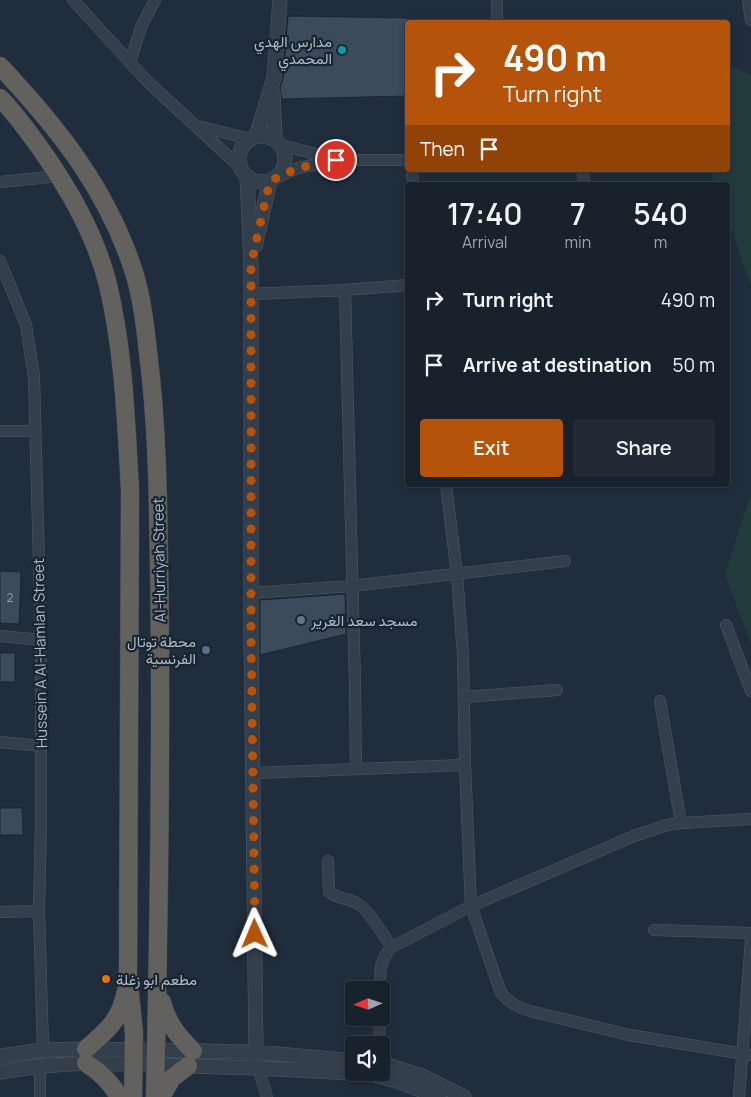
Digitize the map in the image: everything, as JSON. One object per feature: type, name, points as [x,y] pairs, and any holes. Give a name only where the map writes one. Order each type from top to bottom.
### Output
[{"type":"highway","name":"Al-Hurriyah Street","points":[[0,66],[37,106],[83,166],[104,200],[135,275],[143,313],[152,382],[158,477],[160,595],[158,988],[155,1097]]},
{"type":"highway","name":"Al-Hurriyah Street","points":[[0,98],[39,147],[77,207],[94,244],[108,283],[119,336],[126,410],[130,490],[128,975],[134,1057],[134,1097]]},
{"type":"highway","points":[[119,1097],[115,1089],[86,1056],[117,1018],[124,1002],[128,975]]},
{"type":"highway","points":[[158,988],[165,1016],[191,1058],[172,1078],[161,1097]]},
{"type":"street","points":[[73,0],[130,62],[192,124],[244,173],[254,180],[262,182],[274,179],[298,168],[336,160],[405,160]]},
{"type":"street","points":[[130,62],[141,27],[156,0]]},
{"type":"street","points":[[251,264],[274,179],[283,170],[286,162],[285,153],[278,142],[273,82],[280,0]]},
{"type":"street","points":[[497,0],[497,20]]},
{"type":"street","points":[[256,1052],[252,773],[251,264],[244,173],[239,161],[240,152],[244,144],[253,137],[273,82]]},
{"type":"street","points":[[192,124],[253,137],[266,136],[278,142],[336,160]]},
{"type":"street","points":[[0,182],[59,176]]},
{"type":"street","name":"Hussein A Al-Hamlan Street","points":[[0,261],[6,289],[26,325],[31,349],[36,431],[41,640],[39,911],[42,1050]]},
{"type":"street","points":[[251,294],[405,285]]},
{"type":"street","points":[[345,290],[356,769]]},
{"type":"street","points":[[0,431],[36,431]]},
{"type":"street","points":[[446,487],[457,574],[463,655],[465,765],[471,906],[501,993],[509,1002],[516,1006],[628,1035],[747,1055]]},
{"type":"street","points":[[252,593],[352,586],[566,561]]},
{"type":"street","points":[[726,625],[751,690]]},
{"type":"street","points":[[0,636],[41,640]]},
{"type":"street","points":[[464,697],[557,690]]},
{"type":"street","points":[[660,701],[681,823]]},
{"type":"street","points":[[0,742],[41,746]]},
{"type":"street","points":[[252,773],[465,765]]},
{"type":"street","points":[[380,981],[380,966],[386,953],[392,947],[471,906],[634,836],[667,825],[751,818]]},
{"type":"street","points":[[328,861],[329,892],[334,896],[358,903],[392,947]]},
{"type":"street","points":[[0,912],[39,911]]},
{"type":"street","points":[[654,930],[751,933]]},
{"type":"street","points":[[739,1097],[747,1055],[751,940]]},
{"type":"street","points":[[0,1056],[42,1050],[86,1056],[156,1058],[191,1058],[256,1052],[345,1060]]},
{"type":"street","points":[[0,1072],[86,1056]]},
{"type":"street","points":[[191,1058],[258,1068],[345,1072]]},
{"type":"street","points":[[40,1066],[40,1097]]},
{"type":"street","points":[[390,1066],[424,1077],[464,1097]]},
{"type":"street","points":[[258,1068],[266,1097]]},
{"type":"street","points":[[390,1078],[440,1097]]},
{"type":"green space","points":[[730,65],[751,76],[751,286],[730,225],[730,182],[714,182],[711,172],[730,172]]},
{"type":"green space","points":[[751,492],[751,644],[725,575]]},
{"type":"building","name":"مدارس الهدي المحمدي","points":[[288,16],[408,18],[408,20],[405,20],[405,96],[282,99],[280,88],[283,79]]},
{"type":"building","points":[[0,571],[21,572],[19,624],[0,623]]},
{"type":"building","name":"مسجد سعد الغرير","points":[[345,594],[346,634],[260,655],[260,600]]},
{"type":"building","points":[[0,653],[15,653],[15,682],[0,682]]},
{"type":"building","points":[[0,808],[22,808],[23,835],[0,835]]},
{"type":"place","name":"مدارس الهدي المحمدي","points":[[342,50]]},
{"type":"place","name":"مسجد سعد الغرير","points":[[301,620]]},
{"type":"place","name":"محطة توتال الفرنسية","points":[[206,650]]},
{"type":"place","name":"مطعم ابو زغلة","points":[[106,979]]},
{"type":"route","points":[[255,934],[251,633],[251,264],[270,181],[298,168],[336,160]]}]
